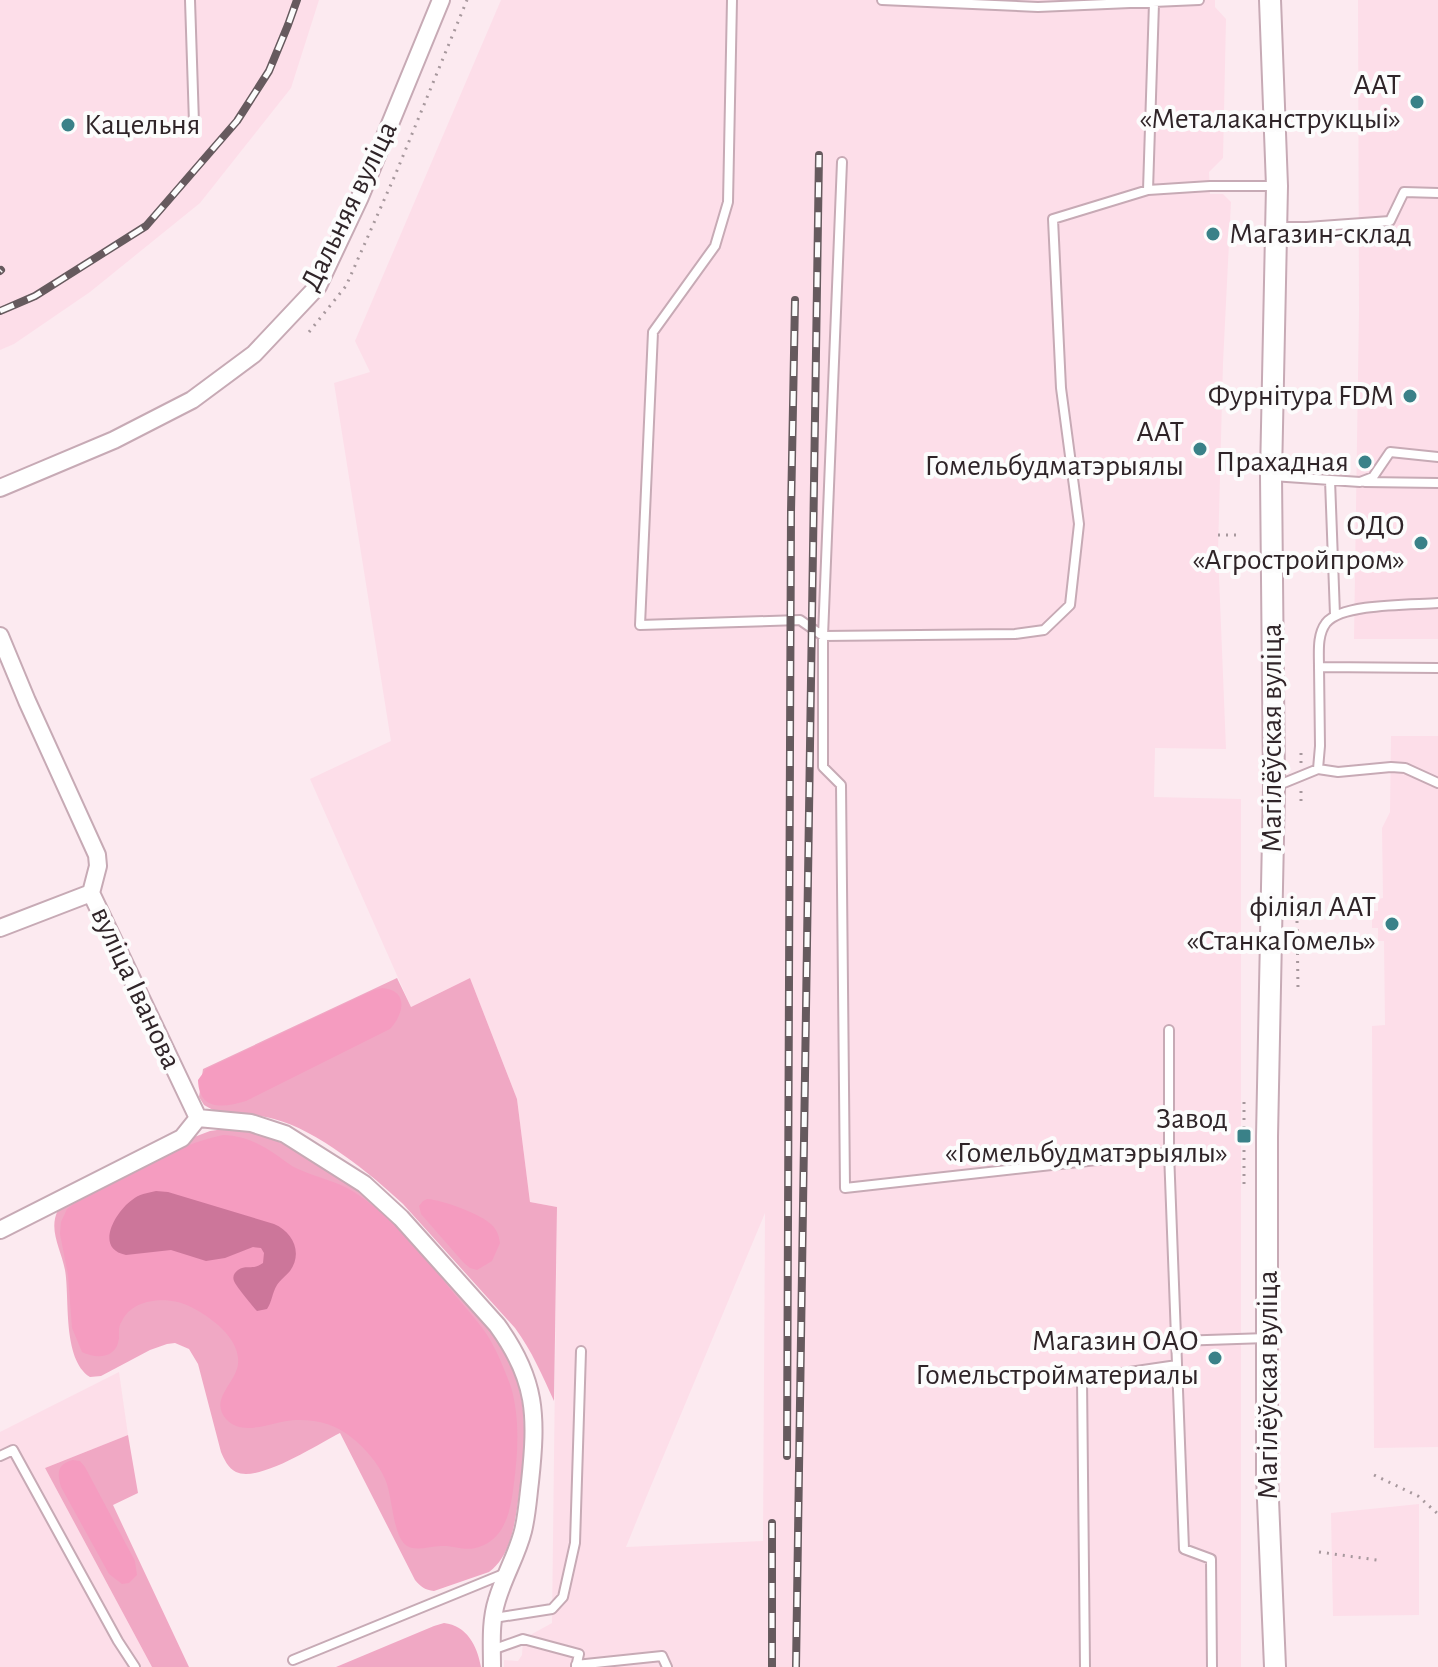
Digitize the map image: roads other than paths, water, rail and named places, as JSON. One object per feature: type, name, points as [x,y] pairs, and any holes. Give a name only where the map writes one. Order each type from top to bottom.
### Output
[{"type":"street","name":"Дальняя вуліца","points":[[0,488],[114,440],[192,400],[254,354],[318,286],[360,197],[441,0]]},
{"type":"street","name":"Магілёўская вуліца","points":[[1270,0],[1277,186],[1271,475],[1274,787],[1267,1137],[1267,1476],[1275,1667]]},
{"type":"street","name":"вуліца Іванова","points":[[0,636],[97,855],[98,866],[91,893],[198,1118]]},
{"type":"street","points":[[0,928],[91,893]]},
{"type":"street","points":[[0,1230],[182,1138],[198,1118],[251,1123],[285,1134],[383,1199],[479,1304],[512,1345],[523,1366],[530,1390],[534,1444],[524,1526],[496,1603],[492,1659]]},
{"type":"lane","points":[[190,0],[194,123]]},
{"type":"lane","points":[[732,0],[728,202],[715,246],[653,332],[640,625],[800,620],[823,636],[1015,634],[1044,630],[1070,605],[1079,524],[1061,388],[1053,219],[1148,190],[1277,186]]},
{"type":"lane","points":[[882,0],[1038,7],[1199,0]]},
{"type":"lane","points":[[1148,190],[1154,3]]},
{"type":"lane","points":[[842,162],[823,636],[823,767],[841,785],[845,1188],[1169,1152]]},
{"type":"lane","points":[[1275,227],[1390,221],[1404,192],[1438,193]]},
{"type":"lane","points":[[1360,482],[1373,477],[1390,452],[1438,457]]},
{"type":"lane","points":[[1271,475],[1360,482],[1438,483]]},
{"type":"lane","points":[[1330,480],[1335,615]]},
{"type":"lane","points":[[1318,769],[1319,641],[1324,625],[1335,615],[1355,609],[1438,603]]},
{"type":"lane","points":[[1319,667],[1438,668]]},
{"type":"lane","points":[[1274,787],[1318,769],[1338,772],[1391,767],[1405,768],[1438,783]]},
{"type":"lane","points":[[1169,1030],[1169,1152],[1184,1549],[1211,1559],[1212,1667]]},
{"type":"lane","points":[[1177,1341],[1268,1338]]},
{"type":"lane","points":[[493,1619],[552,1609],[563,1597],[575,1543],[581,1351]]},
{"type":"lane","points":[[1085,1667],[1082,1379],[1177,1365]]},
{"type":"lane","points":[[0,1456],[13,1450],[135,1667]]},
{"type":"lane","points":[[293,1660],[507,1572]]},
{"type":"lane","points":[[492,1659],[523,1639],[579,1654],[576,1666],[662,1656],[667,1667]]},
{"type":"railway","points":[[0,311],[35,296],[146,226],[237,121],[269,71],[297,0]]},
{"type":"railway","points":[[796,1667],[819,155]]},
{"type":"railway","points":[[787,1456],[791,512],[795,300]]},
{"type":"railway","points":[[772,1523],[772,1667]]},
{"type":"place","name":"ААТ «Металаканструкцыі»","points":[[1417,102]]},
{"type":"place","name":"Кацельня","points":[[68,125]]},
{"type":"place","name":"Магазин-склад","points":[[1213,234]]},
{"type":"place","name":"Фурнітура FDM","points":[[1410,396]]},
{"type":"place","name":"ААТ Гомельбудматэрыялы","points":[[1200,449]]},
{"type":"place","name":"Прахадная","points":[[1365,462]]},
{"type":"place","name":"ОДО «Агростройпром»","points":[[1421,543]]},
{"type":"place","name":"філіял ААТ «СтанкаГомель»","points":[[1392,924]]},
{"type":"place","name":"Завод «Гомельбудматэрыялы»","points":[[1244,1136]]},
{"type":"place","name":"Магазин ОАО Гомельстройматериалы","points":[[1215,1358]]}]
